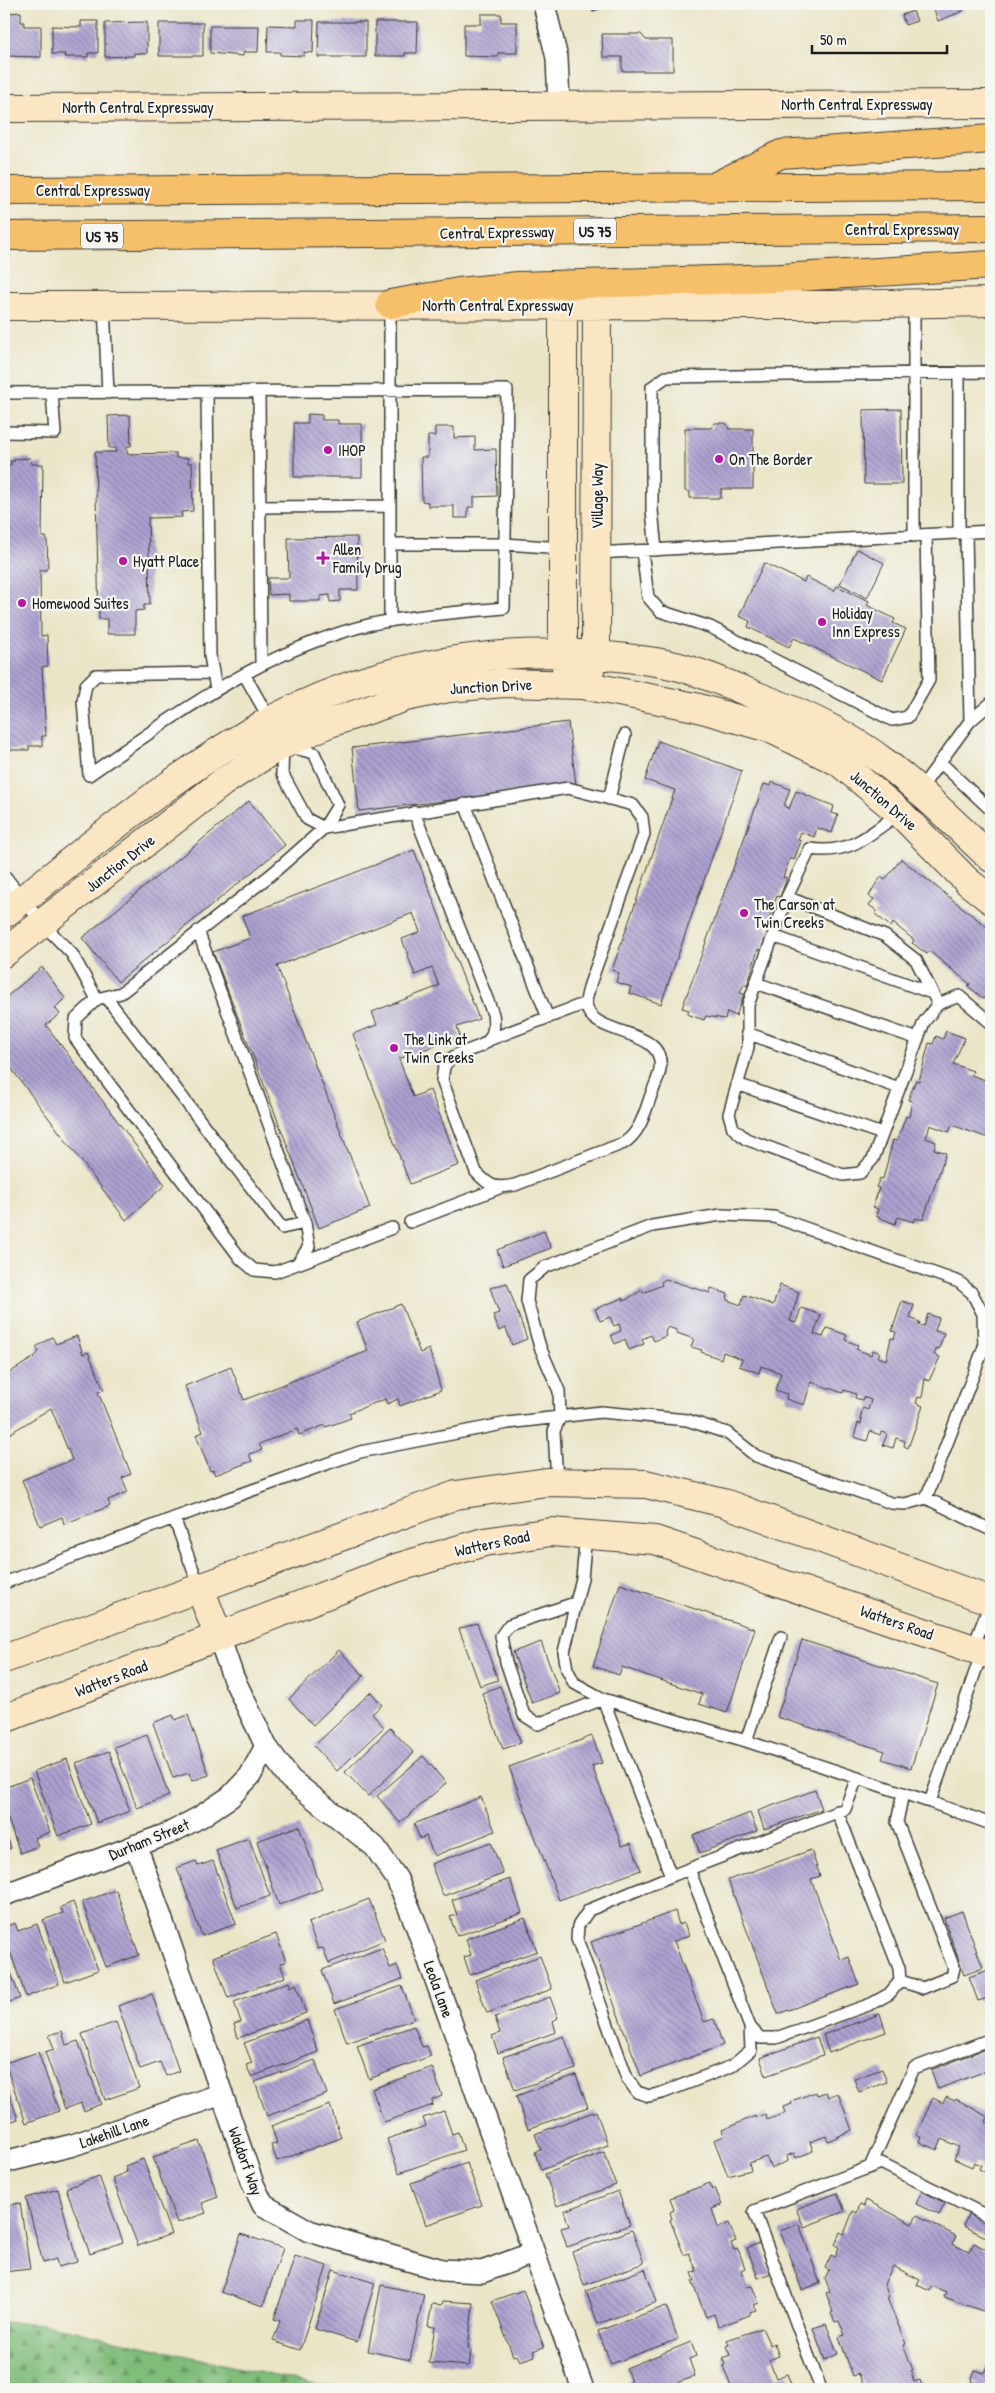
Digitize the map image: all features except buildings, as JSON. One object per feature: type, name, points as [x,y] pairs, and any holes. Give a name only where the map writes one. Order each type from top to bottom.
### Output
[{"type":"highway","points":[[713,187],[781,154],[991,139]]},
{"type":"highway","name":"Central Expressway","points":[[4,191],[991,186]]},
{"type":"highway","name":"Central Expressway","points":[[4,236],[991,228]]},
{"type":"highway","points":[[390,304],[459,292],[518,286],[781,278],[991,265]]},
{"type":"main road","name":"North Central Expressway","points":[[4,108],[559,104],[991,104]]},
{"type":"main road","name":"North Central Expressway","points":[[4,306],[914,304],[991,302]]},
{"type":"main road","points":[[563,305],[563,653],[577,684]]},
{"type":"main road","name":"Village Way","points":[[577,684],[596,655],[597,305]]},
{"type":"main road","name":"Junction Drive","points":[[13,907],[180,777],[270,721],[348,686],[415,668],[503,654],[563,653],[658,662],[716,680],[798,711],[840,734],[886,763],[910,802],[967,881],[991,900]]},
{"type":"main road","name":"Junction Drive","points":[[4,953],[223,782],[283,745],[326,724],[406,697],[441,689],[504,683],[577,684],[695,707],[768,728],[839,762],[910,802],[991,858]]},
{"type":"main road","points":[[4,1659],[200,1586],[456,1495],[504,1487],[558,1482],[646,1484],[724,1503],[991,1601]]},
{"type":"main road","name":"Watters Road","points":[[4,1719],[396,1568],[484,1542],[551,1532],[655,1540],[982,1652]]},
{"type":"main road","points":[[200,1586],[219,1637]]},
{"type":"street","points":[[544,4],[557,58],[559,104]]},
{"type":"street","name":"Leola Lane","points":[[219,1637],[233,1677],[266,1746],[290,1778],[375,1847],[397,1879],[418,1931],[582,2389]]},
{"type":"street","name":"Durham Street","points":[[4,1895],[178,1829],[230,1797],[250,1776],[266,1746]]},
{"type":"street","name":"Waldorf Way","points":[[136,1846],[253,2184],[263,2205],[287,2221],[309,2231],[442,2270],[482,2272],[534,2253]]},
{"type":"street","name":"Lakehill Lane","points":[[4,2162],[73,2145],[222,2094]]},
{"type":"lane","points":[[390,304],[390,621]]},
{"type":"lane","points":[[914,304],[914,536]]},
{"type":"lane","points":[[104,305],[108,393]]},
{"type":"lane","points":[[960,372],[962,533],[970,721]]},
{"type":"lane","points":[[656,550],[652,510],[652,387],[666,377],[991,372]]},
{"type":"lane","points":[[4,393],[507,390],[504,608],[390,621],[327,638],[272,659],[216,689],[89,775],[83,701],[86,685],[96,675],[212,674]]},
{"type":"lane","points":[[207,392],[212,674],[216,689]]},
{"type":"lane","points":[[259,392],[261,665]]},
{"type":"lane","points":[[4,432],[55,433],[52,393]]},
{"type":"lane","points":[[260,507],[390,506]]},
{"type":"lane","points":[[597,553],[991,531]]},
{"type":"lane","points":[[642,551],[648,597],[660,611],[710,627],[892,720],[908,717],[929,680],[926,535]]},
{"type":"lane","points":[[390,544],[505,544],[563,548]]},
{"type":"lane","points":[[244,674],[283,745],[282,773],[308,819],[324,828],[568,788],[633,805],[642,818],[644,834],[590,984],[586,1003],[592,1016],[604,1025],[639,1037],[651,1044],[658,1056],[660,1068],[638,1130],[624,1143],[515,1185],[499,1188],[410,1222]]},
{"type":"lane","points":[[935,998],[924,1022],[873,1158],[860,1173],[843,1175],[746,1138],[733,1128],[728,1114],[748,1047],[748,1005],[788,897],[810,849],[828,851],[855,845],[910,802],[970,721],[991,703]]},
{"type":"lane","points":[[609,799],[625,735]]},
{"type":"lane","points":[[283,745],[314,753],[338,805],[324,828],[273,873],[121,993],[101,998],[76,1020],[75,1038],[241,1259],[254,1270],[275,1272],[392,1228]]},
{"type":"lane","points":[[940,762],[991,810]]},
{"type":"lane","points":[[465,804],[548,1018]]},
{"type":"lane","points":[[414,812],[493,1014],[495,1028],[491,1039]]},
{"type":"lane","points":[[4,875],[13,907],[42,923],[72,954],[101,998],[282,1228],[305,1223]]},
{"type":"lane","points":[[788,897],[885,936],[916,960],[935,998]]},
{"type":"lane","points":[[198,931],[305,1223],[308,1246],[297,1264]]},
{"type":"lane","points":[[773,936],[935,998],[959,996],[991,1022]]},
{"type":"lane","points":[[756,983],[918,1039]]},
{"type":"lane","points":[[499,1188],[486,1183],[476,1172],[442,1080],[444,1066],[454,1058],[480,1047],[491,1039],[586,1003]]},
{"type":"lane","points":[[747,1033],[899,1088]]},
{"type":"lane","points":[[737,1084],[882,1134]]},
{"type":"lane","points":[[558,1482],[554,1431],[560,1417],[559,1391],[540,1348],[527,1301],[529,1280],[545,1267],[652,1226],[721,1215],[774,1217],[959,1282],[972,1293],[983,1314],[984,1346],[926,1498]]},
{"type":"lane","points":[[4,1583],[174,1518],[360,1452],[508,1424],[601,1412],[687,1420],[727,1433],[756,1456],[891,1503],[905,1504],[926,1498],[991,1530]]},
{"type":"lane","points":[[174,1518],[200,1586]]},
{"type":"lane","points":[[586,1534],[582,1578],[564,1652],[567,1669],[574,1683],[603,1699],[746,1741],[991,1824]]},
{"type":"lane","points":[[930,1802],[982,1652],[991,1601]]},
{"type":"lane","points":[[575,1603],[508,1625],[501,1636],[506,1662],[524,1715],[538,1724],[603,1699]]},
{"type":"lane","points":[[746,1741],[780,1637]]},
{"type":"lane","points":[[603,1699],[671,1876]]},
{"type":"lane","points":[[689,1869],[750,2027],[751,2050],[732,2066],[662,2093],[649,2096],[636,2092],[627,2078],[577,1939],[578,1926],[589,1910],[671,1876],[845,1808],[857,1778]]},
{"type":"lane","points":[[900,1981],[922,1988],[952,1976],[954,1968],[897,1822],[903,1794]]},
{"type":"lane","points":[[750,2027],[760,2038],[776,2038],[871,2004],[889,1994],[900,1981],[899,1968],[837,1812]]},
{"type":"lane","points":[[870,2167],[914,2068],[991,2039]]},
{"type":"lane","points":[[821,2389],[754,2211],[881,2163],[991,2218]]},
{"type":"green space","points":[[4,2322],[45,2324],[312,2384],[352,2389],[4,2389]]},
{"type":"place","name":"IHOP","points":[[328,450]]},
{"type":"place","name":"On The Border","points":[[719,459]]},
{"type":"place","name":"Allen Family Drug","points":[[323,558]]},
{"type":"place","name":"Hyatt Place","points":[[123,561]]},
{"type":"place","name":"Homewood Suites","points":[[22,603]]},
{"type":"place","name":"Holiday Inn Express","points":[[822,622]]},
{"type":"place","name":"The Carson at Twin Creeks","points":[[744,913]]},
{"type":"place","name":"The Link at Twin Creeks","points":[[394,1048]]}]
